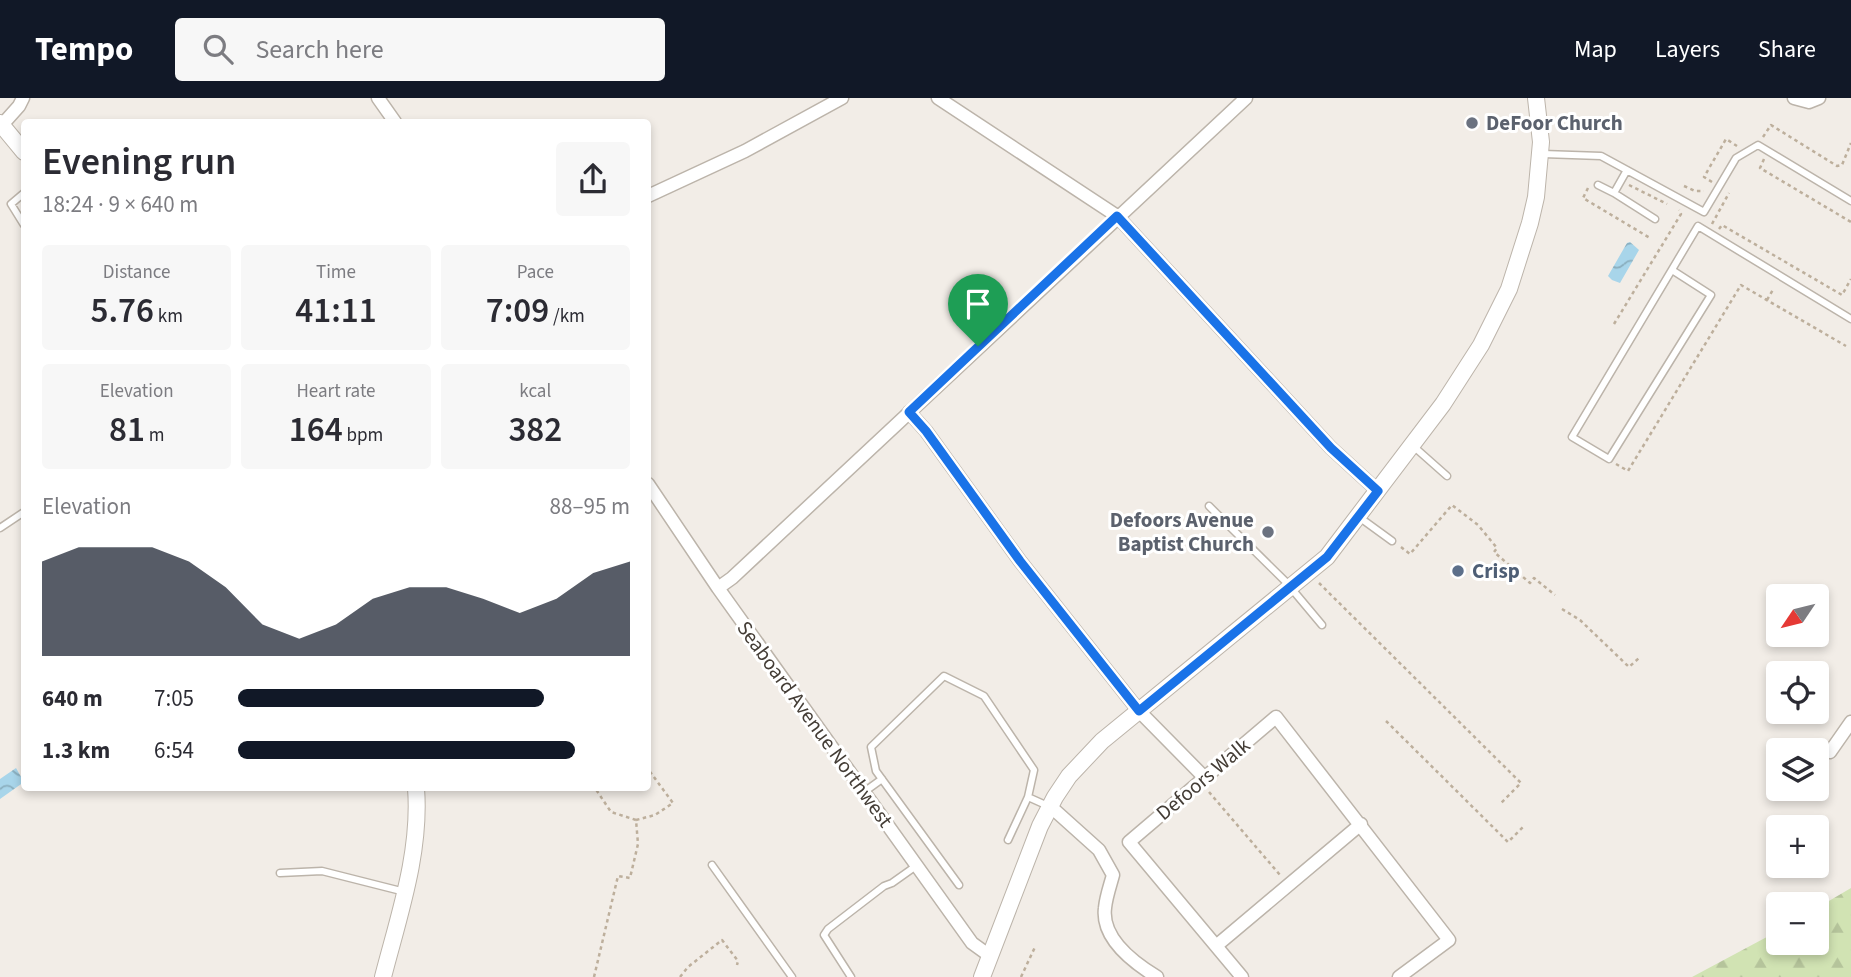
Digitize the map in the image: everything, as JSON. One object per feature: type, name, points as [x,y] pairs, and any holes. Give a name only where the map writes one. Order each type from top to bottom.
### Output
[{"type":"street","points":[[21,148],[1,124],[11,118],[23,98]]},
{"type":"street","points":[[378,98],[393,119]]},
{"type":"street","points":[[651,195],[745,151],[842,98]]},
{"type":"street","points":[[938,98],[1117,216],[1331,448],[1378,491]]},
{"type":"street","points":[[718,588],[732,578],[1245,98]]},
{"type":"street","points":[[982,977],[1050,806],[1069,776],[1086,756],[1139,711],[1327,557],[1443,404],[1480,345],[1509,289],[1530,223],[1541,154],[1540,118],[1536,98]]},
{"type":"street","points":[[1794,98],[1809,102],[1819,98]]},
{"type":"street","points":[[909,412],[926,431],[1020,561],[1139,711],[1203,780]]},
{"type":"street","name":"Seaboard Avenue Northwest","points":[[651,488],[718,588],[972,943],[990,956]]},
{"type":"street","name":"Defoors Walk","points":[[1242,977],[1129,842],[1276,717],[1449,940],[1399,977]]},
{"type":"street","points":[[1830,752],[1851,722]]},
{"type":"street","points":[[383,977],[415,844],[416,791]]},
{"type":"street","points":[[1050,806],[1099,850],[1114,875],[1104,911],[1109,933],[1126,955],[1157,977]]},
{"type":"street","points":[[1216,946],[1361,824]]},
{"type":"lane","points":[[1672,270],[1711,295],[1609,459],[1572,437],[1736,158],[1758,145],[1849,200],[1851,191]]},
{"type":"lane","points":[[1541,154],[1601,156],[1704,212]]},
{"type":"lane","points":[[1614,193],[1627,170]]},
{"type":"lane","points":[[1598,185],[1655,219]]},
{"type":"lane","points":[[21,196],[11,204],[21,220]]},
{"type":"lane","points":[[1698,226],[1851,319]]},
{"type":"lane","points":[[1412,445],[1447,476]]},
{"type":"lane","points":[[1209,506],[1292,588],[1322,625]]},
{"type":"lane","points":[[0,528],[21,514]]},
{"type":"lane","points":[[1359,517],[1392,541]]},
{"type":"lane","points":[[958,885],[876,771],[871,747],[944,676],[984,696],[1034,770],[1028,797],[1009,840]]},
{"type":"lane","points":[[864,792],[882,779]]},
{"type":"lane","points":[[1028,797],[1050,806]]},
{"type":"lane","points":[[712,864],[792,977]]},
{"type":"lane","points":[[851,977],[824,935],[828,929],[884,886],[917,866]]},
{"type":"lane","points":[[280,873],[323,871],[405,892]]},
{"type":"path","points":[[1765,136],[1771,125],[1838,166],[1842,165],[1851,143]]},
{"type":"path","points":[[1714,185],[1704,177],[1726,139],[1737,146],[1744,143]]},
{"type":"path","points":[[1760,157],[1764,159],[1760,168],[1851,222]]},
{"type":"path","points":[[1614,324],[1681,214],[1674,206],[1639,191],[1622,179]]},
{"type":"path","points":[[1684,186],[1695,191],[1707,190]]},
{"type":"path","points":[[1732,187],[1712,221],[1713,230],[1718,231],[1722,225],[1842,295],[1851,279]]},
{"type":"path","points":[[1589,188],[1583,198],[1650,238]]},
{"type":"path","points":[[1628,471],[1741,285],[1846,346]]},
{"type":"path","points":[[1767,300],[1774,288]]},
{"type":"path","points":[[1392,541],[1410,554],[1452,505],[1478,525],[1497,548],[1494,552],[1530,583],[1534,578],[1555,595]]},
{"type":"path","points":[[1319,583],[1521,783],[1501,803]]},
{"type":"path","points":[[1562,609],[1580,620],[1629,667],[1639,658]]},
{"type":"path","points":[[1386,722],[1508,842],[1524,826]]},
{"type":"path","points":[[597,791],[611,812],[636,820],[655,815],[673,803],[651,773]]},
{"type":"path","points":[[1203,780],[1289,885]]},
{"type":"path","points":[[594,977],[618,876],[630,878],[638,844],[636,820]]},
{"type":"path","points":[[680,977],[688,967],[722,940],[738,961],[737,965]]},
{"type":"path","points":[[1021,977],[1035,947]]},
{"type":"green space","points":[[1851,888],[1851,977],[1692,977],[1766,937],[1766,955],[1829,955],[1829,901]]},
{"type":"water","points":[[1630,242],[1639,250],[1620,283],[1608,276]]},
{"type":"water","points":[[16,768],[21,777],[21,784],[0,799],[0,779]]},
{"type":"place","name":"DeFoor Church","points":[[1472,123]]},
{"type":"place","name":"Defoors Avenue Baptist Church","points":[[1268,532]]},
{"type":"place","name":"Crisp","points":[[1458,571]]},
{"type":"route","points":[[1117,216],[1331,448],[1378,491],[1327,557],[1139,711],[1020,561],[926,431],[909,412],[978,346],[1117,216]]}]
